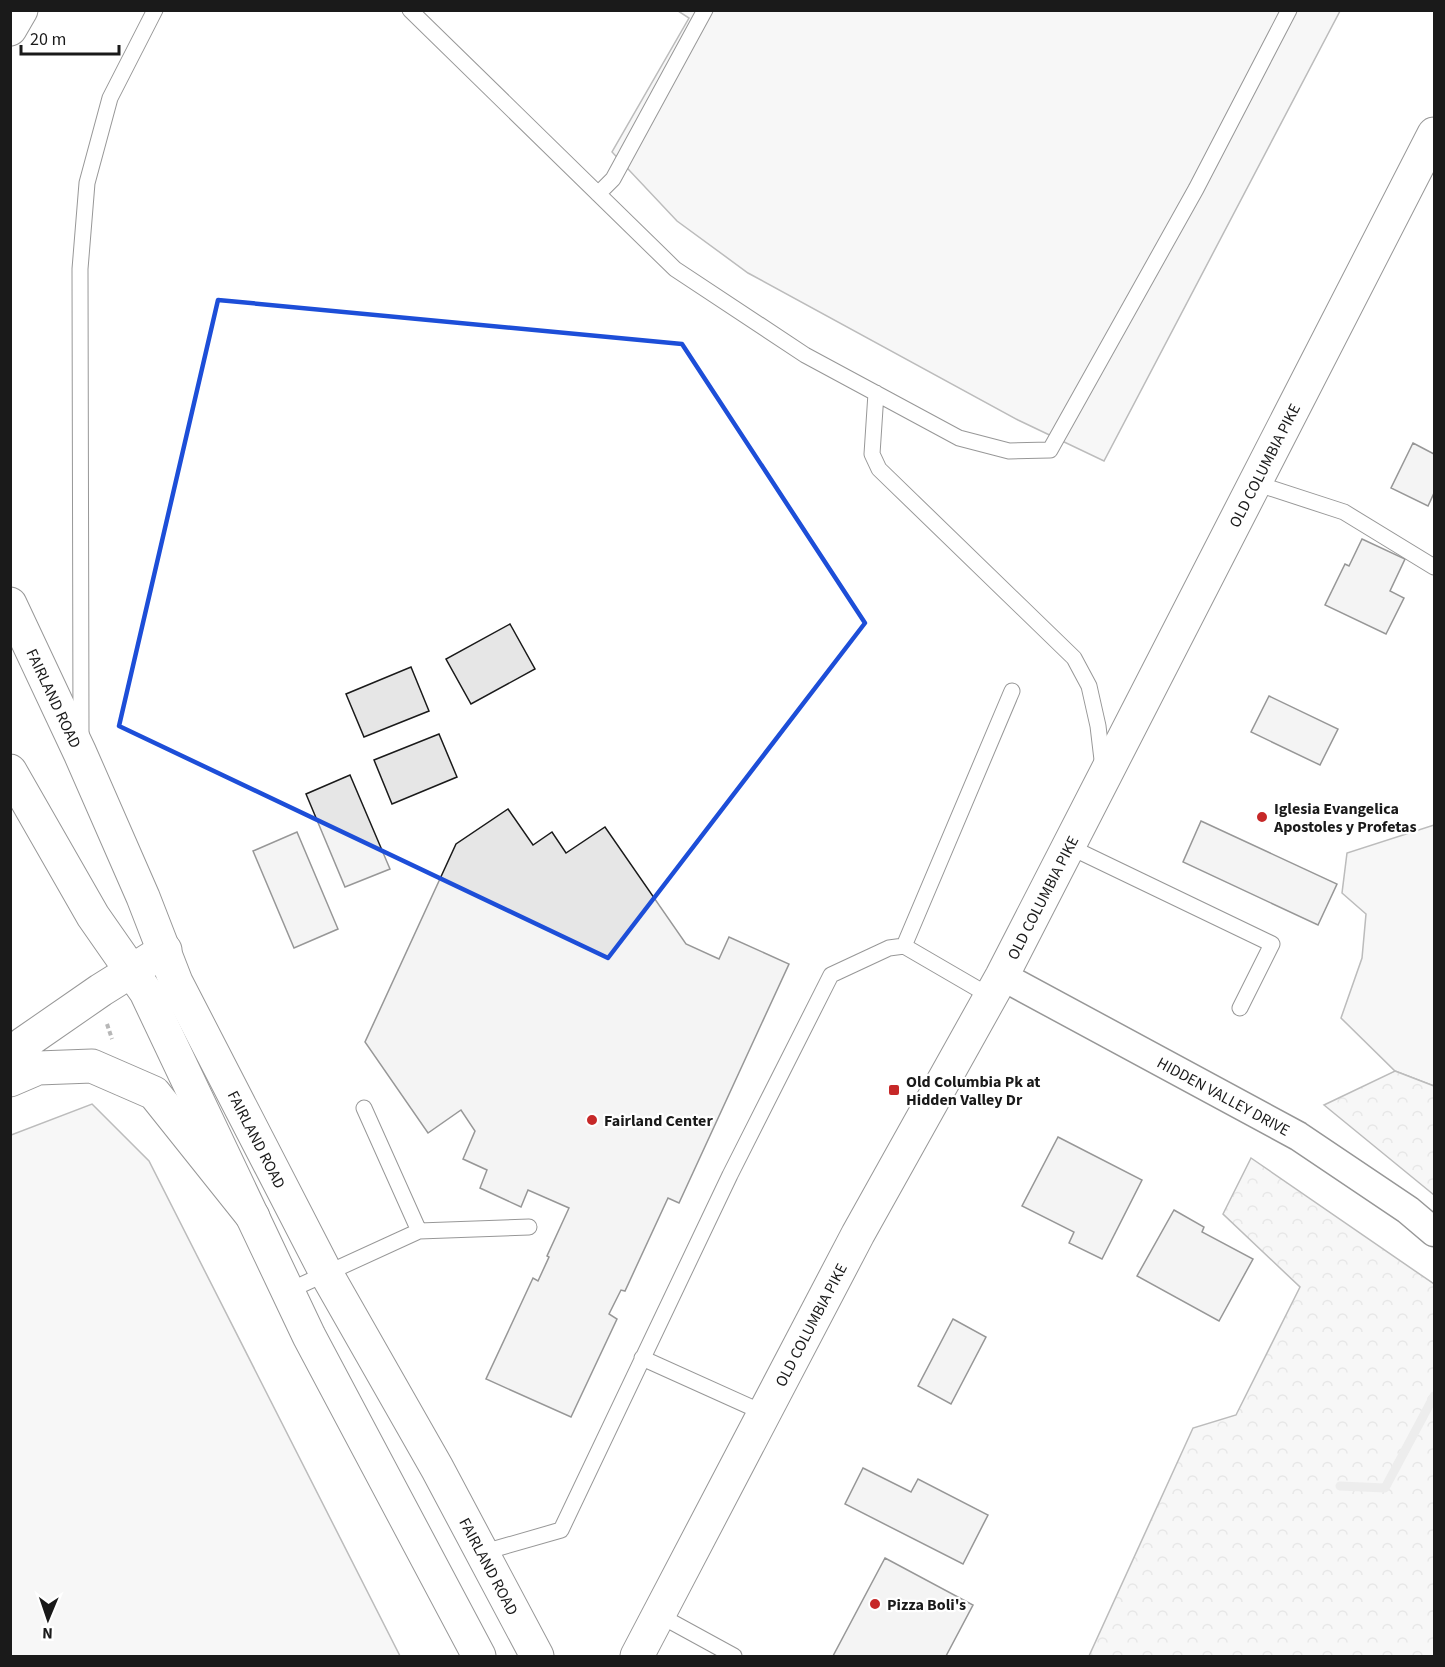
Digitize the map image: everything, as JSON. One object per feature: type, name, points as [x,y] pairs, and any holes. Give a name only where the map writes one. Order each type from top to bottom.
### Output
[{"type":"main road","points":[[10,29],[21,10]]},
{"type":"main road","name":"OLD COLUMBIA PIKE","points":[[637,1656],[858,1234],[996,986],[1434,134]]},
{"type":"main road","name":"FAIRLAND ROAD","points":[[10,604],[80,753],[165,950],[176,982],[326,1273],[437,1468],[537,1656]]},
{"type":"main road","points":[[10,771],[93,916],[146,992],[309,1336],[479,1656]]},
{"type":"main road","points":[[10,1057],[23,1044],[130,971],[165,950]]},
{"type":"main road","points":[[10,1080],[38,1068],[92,1066],[154,1093],[254,1217]]},
{"type":"street","name":"HIDDEN VALLEY DRIVE","points":[[996,986],[1298,1136],[1408,1210],[1434,1232]]},
{"type":"lane","points":[[80,753],[80,269],[87,183],[110,98],[155,10]]},
{"type":"lane","points":[[411,10],[675,269],[805,355],[959,438],[1009,451],[1050,450],[1196,189],[1289,10]]},
{"type":"lane","points":[[598,194],[613,179],[705,10]]},
{"type":"lane","points":[[876,393],[872,454],[879,469],[1074,658],[1089,686],[1098,726],[1104,777]]},
{"type":"lane","points":[[1255,483],[1344,512],[1434,567]]},
{"type":"lane","points":[[904,946],[1012,691]]},
{"type":"lane","points":[[1068,846],[1272,944],[1240,1008]]},
{"type":"lane","points":[[481,1554],[561,1530],[730,1175],[831,975],[889,948],[904,946],[996,986]]},
{"type":"lane","points":[[364,1108],[419,1231]]},
{"type":"lane","points":[[288,1291],[419,1231],[529,1227]]},
{"type":"lane","points":[[642,1358],[764,1413]]},
{"type":"lane","points":[[659,1615],[734,1656]]},
{"type":"highlighted area","points":[[218,300],[682,344],[865,623],[608,958],[119,726]]},
{"type":"shaded area","points":[[678,11],[1340,11],[1104,461],[1018,420],[748,273],[677,221],[612,152],[689,18]]},
{"type":"shaded area","points":[[1434,825],[1434,1086],[1395,1071],[1341,1018],[1362,958],[1366,914],[1342,893],[1347,853]]},
{"type":"shaded area","points":[[92,1104],[149,1161],[400,1656],[11,1656],[11,1135]]},
{"type":"green space","points":[[1395,1071],[1434,1086],[1434,1195],[1324,1105]]},
{"type":"green space","points":[[1251,1158],[1434,1284],[1434,1656],[1089,1656],[1193,1428],[1236,1415],[1300,1287],[1223,1214]]},
{"type":"building","points":[[1413,443],[1434,454],[1434,493],[1428,506],[1391,488]]},
{"type":"building","points":[[1362,539],[1405,559],[1390,591],[1404,598],[1386,634],[1325,605],[1345,564],[1349,566]]},
{"type":"building","points":[[510,624],[535,669],[471,704],[446,659]]},
{"type":"building","points":[[411,667],[429,711],[364,737],[346,694]]},
{"type":"building","points":[[1269,696],[1338,729],[1320,765],[1251,732]]},
{"type":"building","points":[[439,734],[457,777],[392,804],[374,760]]},
{"type":"building","points":[[350,775],[390,869],[345,887],[306,794]]},
{"type":"building","name":"Fairland Center","points":[[508,809],[533,845],[552,832],[566,853],[605,827],[686,944],[719,959],[729,937],[789,964],[679,1203],[668,1198],[625,1291],[621,1290],[609,1314],[617,1319],[571,1417],[486,1379],[533,1278],[538,1281],[569,1208],[528,1190],[521,1207],[480,1188],[487,1170],[463,1159],[475,1131],[461,1110],[428,1133],[365,1042],[456,844]]},
{"type":"building","points":[[1201,821],[1337,884],[1318,925],[1183,862]]},
{"type":"building","points":[[297,832],[338,929],[294,948],[253,851]]},
{"type":"building","points":[[1058,1137],[1142,1180],[1102,1259],[1069,1243],[1074,1232],[1022,1206]]},
{"type":"building","points":[[1174,1210],[1204,1227],[1202,1232],[1253,1259],[1219,1321],[1137,1276]]},
{"type":"building","points":[[953,1319],[986,1337],[951,1404],[918,1386]]},
{"type":"building","points":[[863,1468],[911,1492],[918,1479],[988,1515],[963,1564],[845,1504]]},
{"type":"building","points":[[885,1558],[973,1605],[946,1656],[833,1656]]},
{"type":"waterway","points":[[1340,1486],[1385,1488],[1434,1396]]},
{"type":"place","name":"Iglesia Evangelica Apostoles y Profetas","points":[[1262,817]]},
{"type":"place","name":"Old Columbia Pk at Hidden Valley Dr","points":[[894,1090]]},
{"type":"place","name":"Fairland Center","points":[[592,1120]]},
{"type":"place","name":"Pizza Boli's","points":[[875,1604]]}]
